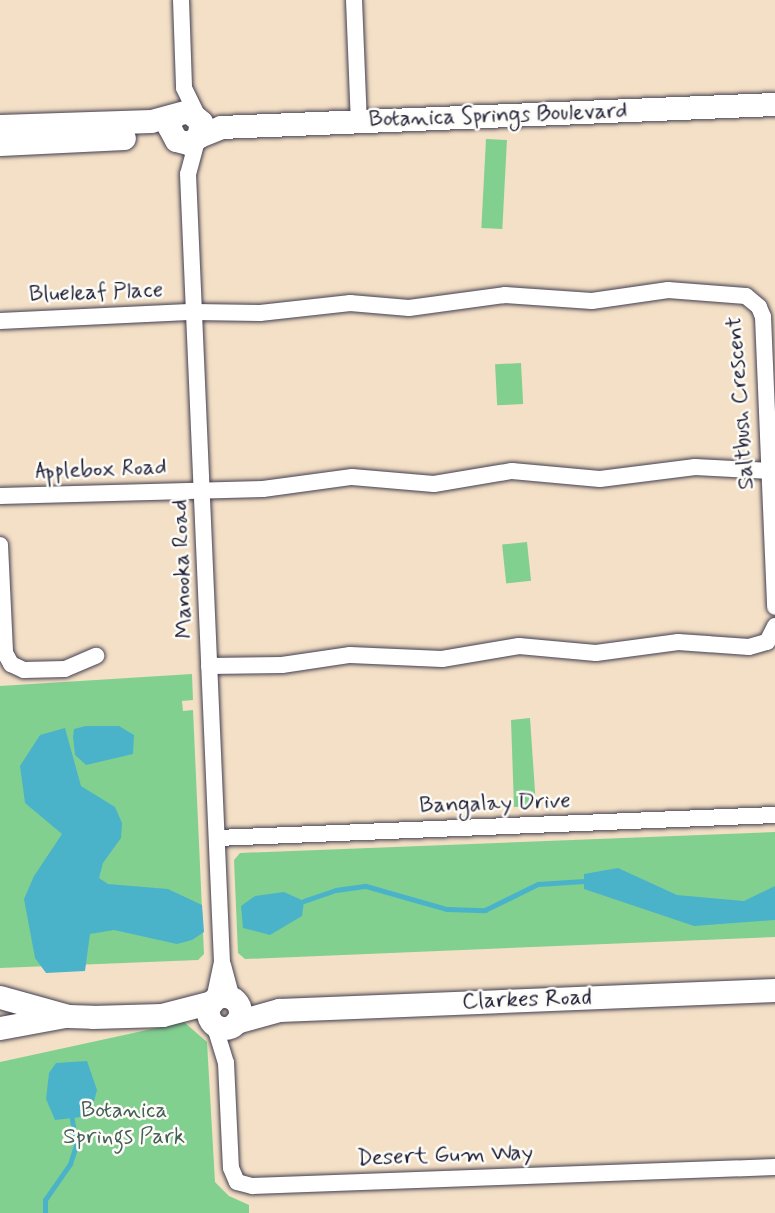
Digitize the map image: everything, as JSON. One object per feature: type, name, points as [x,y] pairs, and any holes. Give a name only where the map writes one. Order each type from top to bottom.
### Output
[{"type":"street","name":"Manooka Road","points":[[181,0],[224,1011]]},
{"type":"street","points":[[354,0],[359,122]]},
{"type":"street","name":"Botanica Springs Boulevard","points":[[0,144],[144,137],[186,127],[775,104]]},
{"type":"street","points":[[0,126],[151,121],[186,127]]},
{"type":"street","name":"Saltbush Crescent","points":[[194,312],[260,313],[350,303],[409,308],[505,295],[592,301],[668,289],[746,296],[759,307],[763,317],[775,607]]},
{"type":"street","name":"Blueleaf Place","points":[[0,321],[194,312]]},
{"type":"street","name":"Applebox Road","points":[[0,496],[203,488],[277,488],[352,477],[434,484],[512,471],[600,479],[695,467],[771,471]]},
{"type":"street","points":[[0,545],[5,653],[10,664],[24,670],[65,669],[96,656]]},
{"type":"street","points":[[209,666],[282,665],[350,655],[442,659],[519,646],[596,653],[678,642],[749,647],[767,642],[775,626]]},
{"type":"street","name":"Bangalay Drive","points":[[216,838],[775,816]]},
{"type":"street","name":"Clarkes Road","points":[[0,1025],[68,1016],[162,1015],[775,990]]},
{"type":"street","points":[[0,997],[0,1025]]},
{"type":"street","name":"Clarkes Road","points":[[0,997],[68,1016]]},
{"type":"street","name":"Desert Gum Way","points":[[224,1011],[231,1168],[237,1182],[252,1186],[775,1167]]},
{"type":"green space","points":[[486,139],[507,140],[502,229],[481,228]]},
{"type":"green space","points":[[521,363],[523,404],[497,405],[495,364]]},
{"type":"green space","points":[[527,542],[531,581],[506,583],[502,545]]},
{"type":"green space","points":[[192,674],[193,700],[182,701],[183,711],[193,710],[204,954],[198,960],[0,968],[0,686]]},
{"type":"green space","points":[[530,718],[536,806],[514,807],[511,720]]},
{"type":"green space","points":[[775,832],[775,937],[245,959],[238,953],[234,860],[240,853]]},
{"type":"green space","name":"Botanica Springs Park","points":[[184,1022],[207,1042],[215,1182],[229,1196],[249,1205],[249,1213],[0,1213],[0,1062]]},
{"type":"water","points":[[86,726],[119,726],[134,735],[133,754],[86,765],[75,755],[73,737],[74,729]]},
{"type":"water","points":[[65,728],[81,786],[115,807],[122,823],[121,838],[103,863],[99,878],[108,884],[168,889],[202,905],[204,932],[192,940],[177,944],[114,930],[90,934],[85,971],[46,973],[35,958],[24,899],[34,876],[62,834],[25,803],[20,766],[40,735]]},
{"type":"water","points":[[618,868],[677,895],[744,901],[775,886],[775,920],[694,926],[584,889],[584,874]]},
{"type":"water","points":[[284,892],[304,901],[302,916],[270,935],[243,928],[241,906],[255,896]]},
{"type":"water","points":[[87,1061],[97,1090],[90,1116],[55,1120],[46,1099],[49,1073],[56,1063]]},
{"type":"waterway","points":[[304,901],[336,890],[366,886],[447,909],[485,910],[538,884],[584,881]]},
{"type":"waterway","points":[[45,1213],[45,1200],[70,1164],[76,1145],[72,1119]]}]
